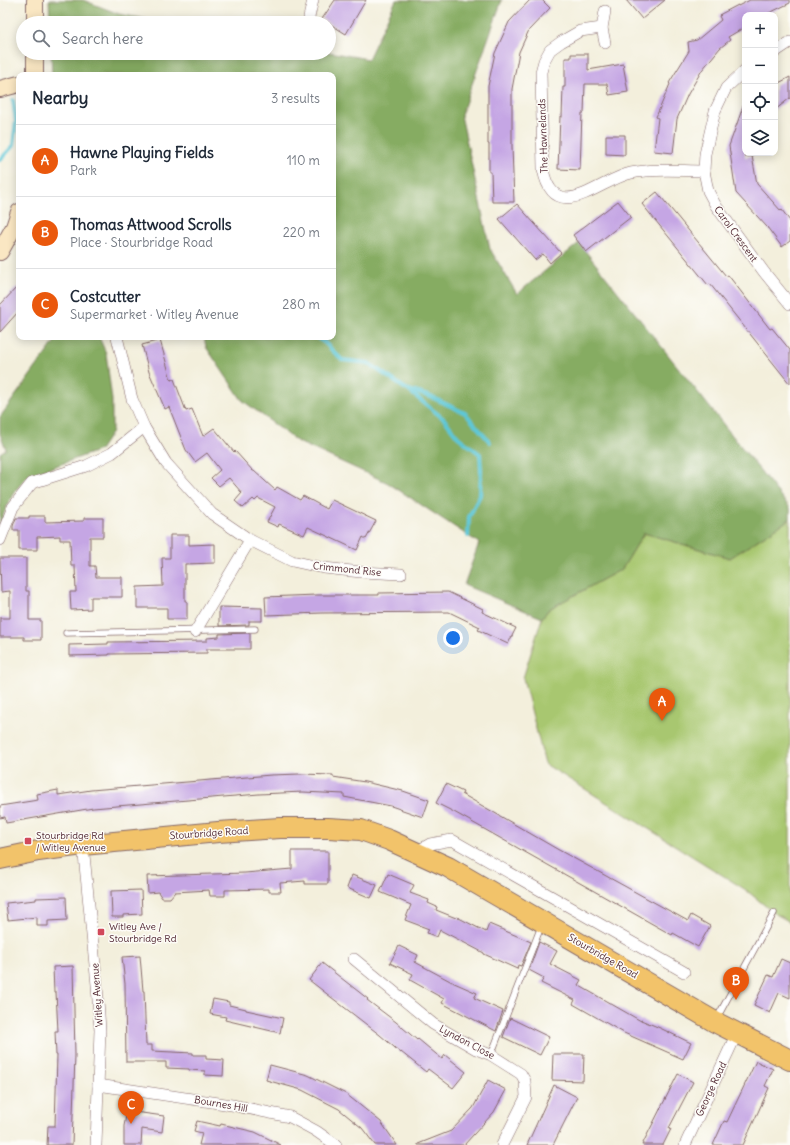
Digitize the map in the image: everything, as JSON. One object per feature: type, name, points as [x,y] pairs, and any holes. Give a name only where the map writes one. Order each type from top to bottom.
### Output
[{"type":"highway","name":"Stourbridge Road","points":[[0,859],[38,851],[83,845],[218,832],[280,828],[360,830],[389,840],[448,867],[715,1022],[790,1060]]},
{"type":"street","points":[[35,0],[35,16]]},
{"type":"street","points":[[309,16],[313,0]]},
{"type":"street","points":[[605,11],[602,28],[606,43]]},
{"type":"street","name":"The Hawnelands","points":[[602,28],[580,31],[550,50],[544,61],[541,72],[543,169],[547,184],[560,197],[575,198],[586,194],[622,175],[630,173],[649,171],[704,171]]},
{"type":"street","points":[[778,50],[790,42]]},
{"type":"street","points":[[35,60],[35,72]]},
{"type":"street","name":"Carol Crescent","points":[[742,73],[726,88],[715,111],[705,154],[704,171],[708,191],[716,206],[764,272],[790,304]]},
{"type":"street","points":[[0,89],[16,85]]},
{"type":"street","points":[[0,252],[16,221]]},
{"type":"street","name":"Crimmond Rise","points":[[119,340],[132,400],[144,427],[166,463],[212,514],[250,540],[292,561],[324,568],[401,574]]},
{"type":"street","points":[[0,540],[13,507],[32,483],[86,466],[112,453],[144,427]]},
{"type":"street","points":[[195,632],[250,540]]},
{"type":"street","points":[[416,852],[430,844],[452,840],[684,972]]},
{"type":"street","name":"Witley Avenue","points":[[83,845],[100,1030],[96,1145]]},
{"type":"street","name":"Lyndon Close","points":[[354,959],[434,1024],[476,1049],[491,1054],[521,1074],[525,1081],[526,1097],[502,1145]]},
{"type":"street","name":"George Road","points":[[685,1145],[737,1034]]},
{"type":"street","name":"Bournes Hill","points":[[98,1085],[232,1105],[290,1117],[316,1131],[336,1145]]},
{"type":"lane","points":[[66,633],[195,632],[255,629]]},
{"type":"lane","points":[[715,1022],[774,913]]},
{"type":"lane","points":[[491,1054],[543,921]]},
{"type":"green space","points":[[49,0],[83,0],[119,14],[130,16],[50,16]]},
{"type":"green space","points":[[396,0],[502,0],[461,115],[490,249],[517,294],[579,243],[790,508],[790,519],[730,558],[644,533],[622,569],[549,609],[542,618],[464,585],[479,543],[388,483],[298,442],[242,400],[206,347],[205,340],[336,340],[336,72],[52,72],[51,60],[336,60],[336,53],[368,59]]},
{"type":"green space","points":[[56,340],[100,340],[106,353],[112,400],[112,432],[100,450],[28,476],[14,492],[0,525],[0,453],[6,449],[0,434],[0,417]]},
{"type":"green space","points":[[790,519],[790,922],[774,913],[746,890],[545,764],[523,678],[542,618],[549,609],[622,569],[644,533],[730,558]]},
{"type":"building","points":[[335,0],[366,0],[346,34],[336,28],[336,16],[324,16]]},
{"type":"building","points":[[530,0],[542,0],[550,8],[529,30],[519,52],[512,89],[514,202],[492,202],[488,144],[488,86],[495,53],[509,22]]},
{"type":"building","points":[[626,0],[665,0],[642,19]]},
{"type":"building","points":[[750,0],[790,0],[790,3],[771,12],[742,12],[742,29],[728,37],[730,40],[720,48],[702,70],[688,94],[677,119],[673,153],[654,151],[658,118],[656,117],[670,84],[669,83],[689,51],[688,42],[697,40],[721,20],[719,16],[721,15],[719,15]]},
{"type":"building","points":[[571,54],[588,54],[588,70],[623,64],[628,92],[609,95],[607,84],[585,84],[584,113],[582,113],[580,170],[558,169],[560,116],[562,117],[563,87],[565,87],[565,58],[571,58]]},
{"type":"building","points":[[790,77],[790,98],[778,108],[778,84]]},
{"type":"building","points":[[742,110],[742,156],[752,156],[757,184],[781,211],[782,210],[790,221],[790,241],[782,247],[767,227],[736,193],[729,146]]},
{"type":"building","points":[[606,135],[625,135],[625,155],[606,154]]},
{"type":"building","points":[[657,192],[726,276],[728,275],[770,329],[772,328],[790,350],[790,384],[710,284],[708,285],[642,204]]},
{"type":"building","points":[[618,201],[631,217],[586,252],[573,235]]},
{"type":"building","points":[[517,204],[561,253],[550,263],[543,254],[535,260],[499,219]]},
{"type":"building","points":[[16,288],[16,314],[0,332],[0,305]]},
{"type":"building","points":[[160,340],[171,380],[174,379],[186,411],[192,409],[203,436],[214,428],[234,452],[235,451],[253,471],[275,490],[277,487],[300,500],[303,496],[327,509],[332,500],[376,521],[366,539],[363,537],[357,550],[308,527],[304,535],[279,524],[278,527],[267,522],[275,507],[258,498],[255,501],[253,499],[243,508],[235,501],[242,493],[229,478],[219,486],[211,478],[220,470],[207,453],[195,462],[186,450],[169,407],[165,409],[149,372],[142,345]]},
{"type":"building","points":[[29,516],[45,516],[45,522],[84,521],[84,518],[103,518],[103,537],[90,537],[90,566],[95,566],[96,577],[122,577],[122,597],[91,597],[91,609],[71,610],[70,592],[76,592],[75,566],[71,566],[70,540],[60,540],[60,536],[37,537],[37,550],[19,550],[19,530],[13,530],[13,526],[16,518],[29,518]]},
{"type":"building","points":[[170,535],[189,535],[189,545],[215,544],[215,563],[185,564],[185,601],[187,601],[187,619],[167,619],[167,608],[137,608],[137,587],[163,586],[162,558],[170,558]]},
{"type":"building","points":[[0,558],[26,558],[26,591],[29,591],[29,620],[41,620],[41,640],[24,640],[24,637],[0,637],[0,618],[10,618],[10,591],[1,592]]},
{"type":"building","points":[[448,592],[483,609],[482,612],[516,628],[508,644],[478,630],[480,627],[449,612],[266,615],[265,597]]},
{"type":"building","points":[[219,607],[262,608],[262,621],[249,621],[249,625],[219,626]]},
{"type":"building","points":[[250,633],[250,649],[207,649],[207,653],[69,656],[69,645],[108,644],[108,642],[207,641],[207,638],[219,637],[219,634]]},
{"type":"building","points":[[271,775],[333,775],[333,777],[365,782],[403,791],[429,800],[423,817],[391,806],[344,797],[344,794],[303,792],[259,794],[93,808],[6,823],[5,817],[0,818],[0,806],[38,800],[37,794],[58,790],[58,795],[91,790]]},
{"type":"building","points":[[446,784],[463,792],[462,794],[557,849],[688,921],[691,915],[710,926],[698,947],[673,933],[672,935],[436,803]]},
{"type":"building","points":[[292,851],[328,851],[328,884],[305,884],[305,881],[280,883],[281,892],[269,892],[269,889],[225,890],[225,896],[210,896],[209,890],[175,892],[170,898],[162,898],[158,892],[148,893],[147,876],[245,873],[292,869]]},
{"type":"building","points":[[388,874],[414,885],[410,893],[429,900],[428,903],[437,907],[436,910],[456,918],[457,917],[486,932],[489,924],[531,942],[521,966],[518,965],[517,969],[484,954],[440,930],[437,937],[427,933],[429,929],[405,920],[411,905],[380,892]]},
{"type":"building","points":[[352,875],[377,885],[371,898],[347,888]]},
{"type":"building","points":[[141,890],[142,914],[112,917],[111,891]]},
{"type":"building","points":[[66,897],[67,920],[48,921],[48,926],[37,926],[37,917],[8,920],[6,903],[36,900],[36,898]]},
{"type":"building","points":[[539,942],[557,951],[550,964],[581,980],[578,985],[641,1021],[660,1028],[691,1043],[683,1059],[624,1033],[573,1004],[575,1000],[541,983],[544,978],[529,970]]},
{"type":"building","points":[[399,946],[418,955],[415,962],[452,982],[477,993],[474,998],[503,1011],[496,1031],[442,1003],[444,999],[410,980],[413,974],[390,963]]},
{"type":"building","points":[[140,956],[144,991],[146,1045],[152,1045],[152,1051],[193,1053],[193,1055],[206,1055],[206,1059],[224,1060],[223,1076],[205,1075],[205,1071],[166,1068],[166,1062],[126,1062],[125,984],[122,957]]},
{"type":"building","points":[[781,959],[790,963],[790,998],[779,993],[770,1013],[754,1005],[768,975],[773,977]]},
{"type":"building","points":[[322,963],[442,1059],[445,1055],[466,1072],[453,1088],[428,1069],[426,1072],[309,980]]},
{"type":"building","points":[[73,966],[75,1055],[72,1145],[47,1145],[48,1126],[55,1126],[57,1055],[55,1031],[58,1031],[53,967]]},
{"type":"building","points":[[213,999],[229,1002],[229,1005],[246,1010],[283,1018],[280,1033],[225,1020],[226,1017],[210,1014]]},
{"type":"building","points":[[510,1018],[549,1037],[540,1055],[503,1037]]},
{"type":"building","points":[[553,1054],[584,1054],[583,1081],[552,1080]]},
{"type":"building","points":[[756,1061],[773,1069],[765,1086],[769,1088],[743,1145],[713,1145],[724,1121],[727,1122]]},
{"type":"building","points":[[270,1065],[308,1075],[346,1094],[381,1122],[397,1145],[375,1145],[362,1128],[339,1109],[302,1090],[266,1080]]},
{"type":"building","points":[[678,1074],[693,1082],[669,1128],[671,1129],[663,1145],[642,1145]]},
{"type":"building","points":[[488,1080],[506,1090],[494,1112],[464,1145],[418,1145],[451,1131],[473,1108]]},
{"type":"building","points":[[554,1085],[577,1097],[553,1145],[527,1145]]},
{"type":"building","points":[[127,1111],[164,1116],[162,1132],[142,1129],[141,1145],[124,1145],[124,1126]]},
{"type":"building","points":[[197,1121],[220,1126],[221,1124],[255,1132],[281,1145],[199,1145],[202,1133],[194,1131]]},
{"type":"waterway","points":[[0,160],[13,146],[16,121],[13,100]]},
{"type":"waterway","points":[[320,340],[342,360],[368,363],[406,389],[431,397],[465,413],[490,442]]},
{"type":"waterway","points":[[409,391],[444,419],[458,437],[480,454],[480,495],[469,517],[468,536]]},
{"type":"place","name":"Hawne Playing Fields","points":[[662,721]]},
{"type":"place","name":"Stourbridge Rd / Witley Avenue","points":[[28,841]]},
{"type":"place","name":"Witley Ave / Stourbridge Rd","points":[[101,932]]},
{"type":"place","name":"Thomas Attwood Scrolls","points":[[736,1000]]},
{"type":"place","name":"Costcutter","points":[[131,1124]]}]
